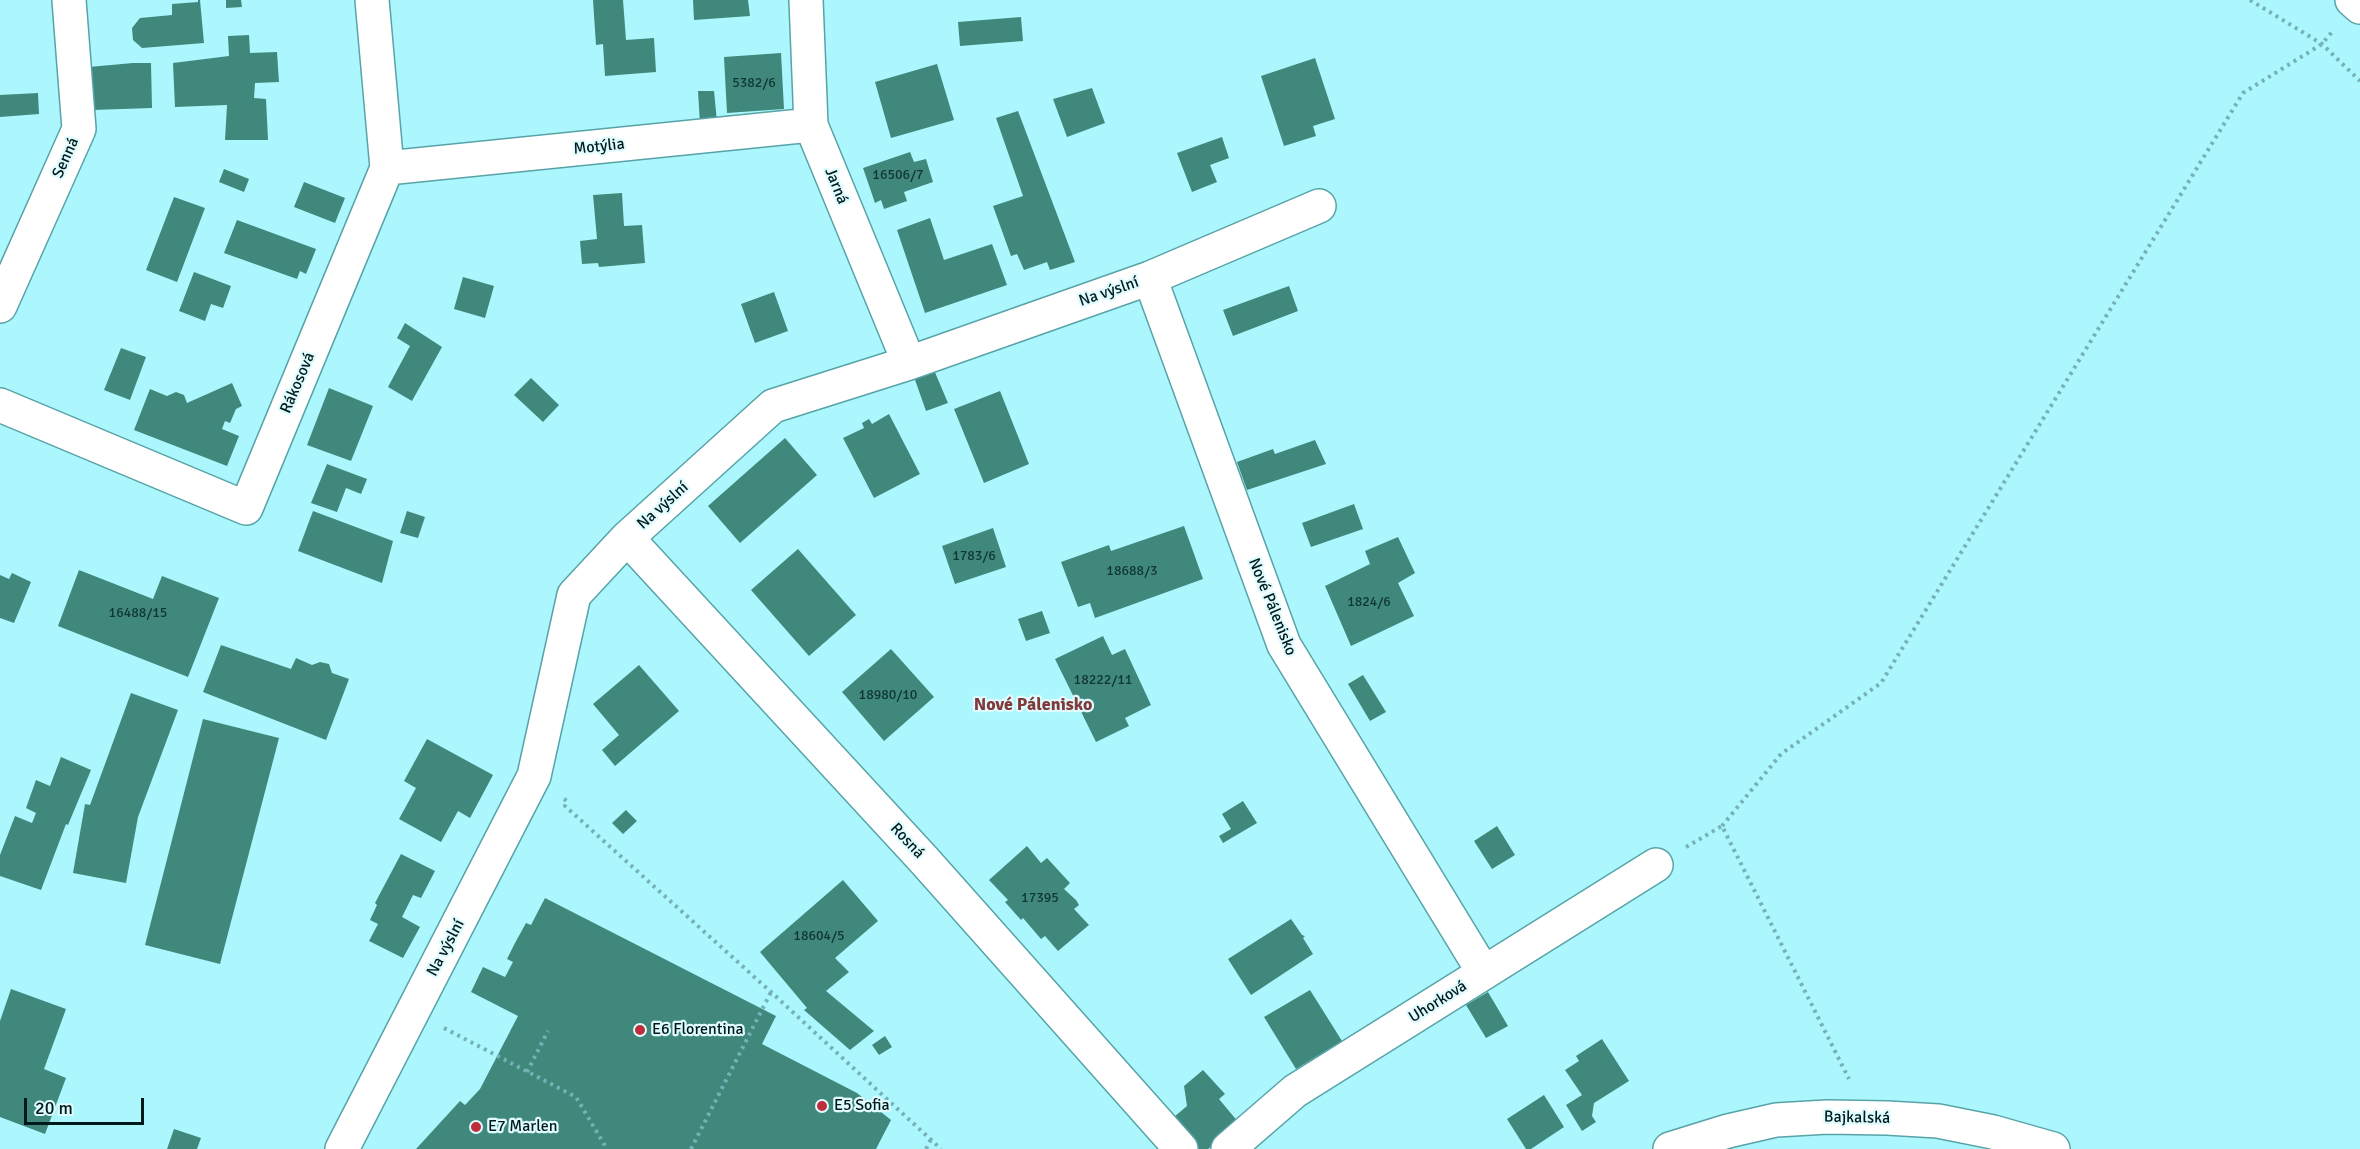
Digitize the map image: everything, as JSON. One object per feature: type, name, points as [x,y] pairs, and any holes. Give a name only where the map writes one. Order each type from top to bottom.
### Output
[{"type":"street","name":"Senná","points":[[0,306],[80,129],[69,0]]},
{"type":"street","name":"Rákosová","points":[[0,405],[246,508],[387,168],[372,0]]},
{"type":"street","name":"Jarná","points":[[806,0],[811,126],[909,363]]},
{"type":"street","points":[[2352,0],[2360,7]]},
{"type":"street","name":"Motýlia","points":[[387,168],[811,126]]},
{"type":"street","name":"Na výslní","points":[[342,1149],[534,776],[574,595],[627,538],[773,406],[909,363],[1150,278],[1319,206]]},
{"type":"street","name":"Nové Pálenisko","points":[[1150,278],[1284,645],[1484,973]]},
{"type":"street","name":"Rosná","points":[[627,538],[924,860],[1181,1149]]},
{"type":"street","name":"Uhorková","points":[[1228,1149],[1295,1091],[1656,865]]},
{"type":"street","name":"Bajkalská","points":[[1670,1149],[1717,1134],[1776,1120],[1843,1117],[1938,1121],[1993,1132],[2048,1148]]},
{"type":"path","points":[[2250,0],[2322,44],[2360,81]]},
{"type":"path","points":[[1656,865],[1722,826],[1780,754],[1881,683],[2243,93],[2322,44]]},
{"type":"path","points":[[565,806],[941,1149]]},
{"type":"path","points":[[1722,826],[1851,1084],[1843,1117]]},
{"type":"path","points":[[691,1149],[771,992]]},
{"type":"path","points":[[436,1023],[576,1097],[607,1149]]},
{"type":"path","points":[[527,1072],[548,1031]]},
{"type":"path","points":[[926,1149],[931,1139]]},
{"type":"building","points":[[200,0],[204,43],[142,48],[133,40],[132,28],[140,18],[172,15],[172,4],[198,2]]},
{"type":"building","points":[[226,0],[241,0],[242,7],[226,8]]},
{"type":"building","points":[[593,0],[623,0],[626,40],[654,38],[656,72],[605,76],[603,44],[596,45]]},
{"type":"building","points":[[693,0],[748,0],[750,16],[694,20]]},
{"type":"building","points":[[1021,17],[1023,41],[960,46],[958,22]]},
{"type":"building","points":[[249,35],[250,53],[277,52],[279,82],[255,83],[254,98],[266,99],[268,140],[225,140],[227,105],[175,107],[173,63],[229,56],[228,36]]},
{"type":"building","points":[[781,53],[784,109],[727,113],[724,57]]},
{"type":"building","points":[[1315,58],[1335,119],[1313,126],[1316,136],[1284,146],[1261,76]]},
{"type":"building","points":[[151,63],[152,108],[92,110],[89,67]]},
{"type":"building","points":[[937,64],[954,120],[891,138],[875,82]]},
{"type":"building","points":[[1092,88],[1105,123],[1067,137],[1053,99]]},
{"type":"building","points":[[698,91],[714,91],[717,122],[700,124]]},
{"type":"building","points":[[38,93],[39,114],[0,117],[0,95]]},
{"type":"building","points":[[1018,111],[1075,262],[1050,270],[1047,262],[1024,270],[1017,254],[1011,256],[993,206],[1023,196],[996,118]]},
{"type":"building","points":[[1222,137],[1229,158],[1210,165],[1217,182],[1192,192],[1177,153]]},
{"type":"building","points":[[910,152],[914,162],[926,159],[933,182],[904,192],[907,201],[884,209],[881,200],[875,203],[863,168]]},
{"type":"building","points":[[224,169],[249,179],[244,192],[219,182]]},
{"type":"building","points":[[304,182],[345,198],[335,223],[294,207]]},
{"type":"building","points":[[622,193],[624,226],[642,225],[645,263],[599,267],[598,263],[582,264],[580,241],[597,239],[593,195]]},
{"type":"building","points":[[174,197],[205,208],[177,282],[146,270]]},
{"type":"building","points":[[930,218],[944,260],[992,244],[1007,285],[925,313],[897,230]]},
{"type":"building","points":[[237,220],[316,249],[306,274],[300,271],[297,279],[224,253]]},
{"type":"building","points":[[194,272],[231,286],[223,308],[211,304],[205,321],[179,311]]},
{"type":"building","points":[[463,277],[494,286],[485,318],[454,309]]},
{"type":"building","points":[[1289,286],[1298,311],[1233,336],[1223,310]]},
{"type":"building","points":[[774,292],[788,331],[755,343],[741,304]]},
{"type":"building","points":[[405,323],[442,347],[412,401],[388,387],[410,346],[397,338]]},
{"type":"building","points":[[121,348],[146,357],[130,400],[104,390]]},
{"type":"building","points":[[934,370],[948,403],[926,411],[914,377]]},
{"type":"building","points":[[531,378],[559,405],[543,422],[514,395]]},
{"type":"building","points":[[232,383],[242,406],[236,409],[230,423],[225,421],[222,429],[239,436],[227,466],[134,430],[150,389],[167,396],[176,392],[184,395],[187,403]]},
{"type":"building","points":[[329,388],[373,406],[351,461],[307,445]]},
{"type":"building","points":[[1000,391],[1029,464],[984,483],[954,409]]},
{"type":"building","points":[[889,414],[920,474],[874,498],[843,438],[864,428],[862,423],[869,419],[872,424]]},
{"type":"building","points":[[785,438],[817,475],[740,543],[708,506]]},
{"type":"building","points":[[1315,440],[1326,464],[1247,490],[1237,462],[1273,449],[1275,454]]},
{"type":"building","points":[[327,464],[367,479],[361,494],[346,488],[337,512],[311,503]]},
{"type":"building","points":[[1354,504],[1363,529],[1311,547],[1302,523]]},
{"type":"building","points":[[313,511],[393,541],[382,583],[298,551]]},
{"type":"building","points":[[407,511],[425,517],[418,538],[400,533]]},
{"type":"building","points":[[1184,526],[1203,579],[1095,618],[1090,603],[1078,607],[1061,562],[1109,545],[1111,551]]},
{"type":"building","points":[[993,528],[1006,567],[955,584],[942,546]]},
{"type":"building","points":[[1398,537],[1415,573],[1398,583],[1414,616],[1351,646],[1325,586],[1370,564],[1365,551]]},
{"type":"building","points":[[798,549],[856,615],[809,656],[751,590]]},
{"type":"building","points":[[79,570],[153,599],[162,576],[219,598],[188,677],[58,626]]},
{"type":"building","points":[[12,573],[31,582],[14,623],[0,618],[0,575],[9,579]]},
{"type":"building","points":[[1042,611],[1050,633],[1026,641],[1018,619]]},
{"type":"building","points":[[1103,636],[1112,655],[1125,649],[1151,705],[1125,718],[1129,726],[1096,742],[1055,659]]},
{"type":"building","points":[[221,645],[291,669],[296,658],[312,665],[320,662],[329,664],[332,673],[349,679],[326,740],[203,692]]},
{"type":"building","points":[[891,649],[934,697],[884,741],[842,692]]},
{"type":"building","points":[[639,665],[679,711],[615,766],[602,750],[619,735],[593,704]]},
{"type":"building","points":[[1363,675],[1386,712],[1370,721],[1348,684]]},
{"type":"building","points":[[131,693],[178,710],[138,817],[126,883],[73,873],[85,804],[90,805]]},
{"type":"building","points":[[203,719],[279,738],[220,964],[145,945]]},
{"type":"building","points":[[427,739],[493,775],[470,818],[458,811],[441,842],[399,819],[416,788],[404,781]]},
{"type":"building","points":[[61,757],[91,770],[68,825],[66,824],[41,890],[0,876],[0,855],[15,816],[32,823],[36,813],[26,808],[36,780],[50,786]]},
{"type":"building","points":[[1243,801],[1257,823],[1223,843],[1219,836],[1231,829],[1222,814]]},
{"type":"building","points":[[626,810],[637,821],[623,834],[612,823]]},
{"type":"building","points":[[1497,826],[1515,855],[1492,869],[1474,841]]},
{"type":"building","points":[[1027,846],[1041,863],[1047,858],[1070,883],[1064,889],[1076,900],[1079,905],[1074,909],[1089,925],[1058,951],[1045,936],[1041,939],[1023,918],[1021,920],[1005,902],[1008,900],[989,880]]},
{"type":"building","points":[[401,854],[435,871],[421,898],[413,895],[402,917],[420,927],[403,958],[369,941],[378,924],[370,920],[377,905],[375,903]]},
{"type":"building","points":[[843,880],[878,921],[835,958],[849,972],[826,991],[874,1031],[850,1050],[804,1010],[807,1008],[760,952]]},
{"type":"building","name":"E6 Florentina","points":[[545,898],[776,1016],[762,1044],[857,1093],[891,1120],[876,1149],[416,1149],[460,1101],[465,1105],[480,1089],[518,1016],[471,992],[483,967],[505,977],[513,962],[507,959],[515,943],[526,923],[531,925]]},
{"type":"building","points":[[1291,919],[1305,936],[1303,938],[1313,954],[1251,995],[1228,959]]},
{"type":"building","points":[[11,989],[66,1009],[44,1069],[66,1078],[45,1134],[0,1117],[0,1021]]},
{"type":"building","points":[[1310,990],[1342,1041],[1296,1069],[1264,1017]]},
{"type":"building","points":[[1488,992],[1508,1026],[1486,1038],[1466,1005]]},
{"type":"building","points":[[885,1036],[892,1047],[879,1055],[872,1045]]},
{"type":"building","points":[[1602,1039],[1629,1081],[1594,1103],[1592,1116],[1596,1122],[1582,1131],[1566,1105],[1582,1095],[1565,1070],[1579,1061],[1576,1056]]},
{"type":"building","points":[[1203,1070],[1225,1094],[1219,1099],[1239,1123],[1208,1149],[1196,1149],[1174,1117],[1187,1106],[1184,1086]]},
{"type":"building","points":[[1544,1095],[1564,1127],[1531,1149],[1526,1149],[1507,1119]]},
{"type":"building","points":[[174,1129],[201,1138],[197,1149],[167,1149]]},
{"type":"place","name":"E6 Florentina","points":[[640,1030]]},
{"type":"place","name":"E5 Sofia","points":[[822,1106]]},
{"type":"place","name":"E7 Marlen","points":[[476,1127]]},
{"type":"district","name":"Nové Pálenisko","points":[[1033,705]]}]
